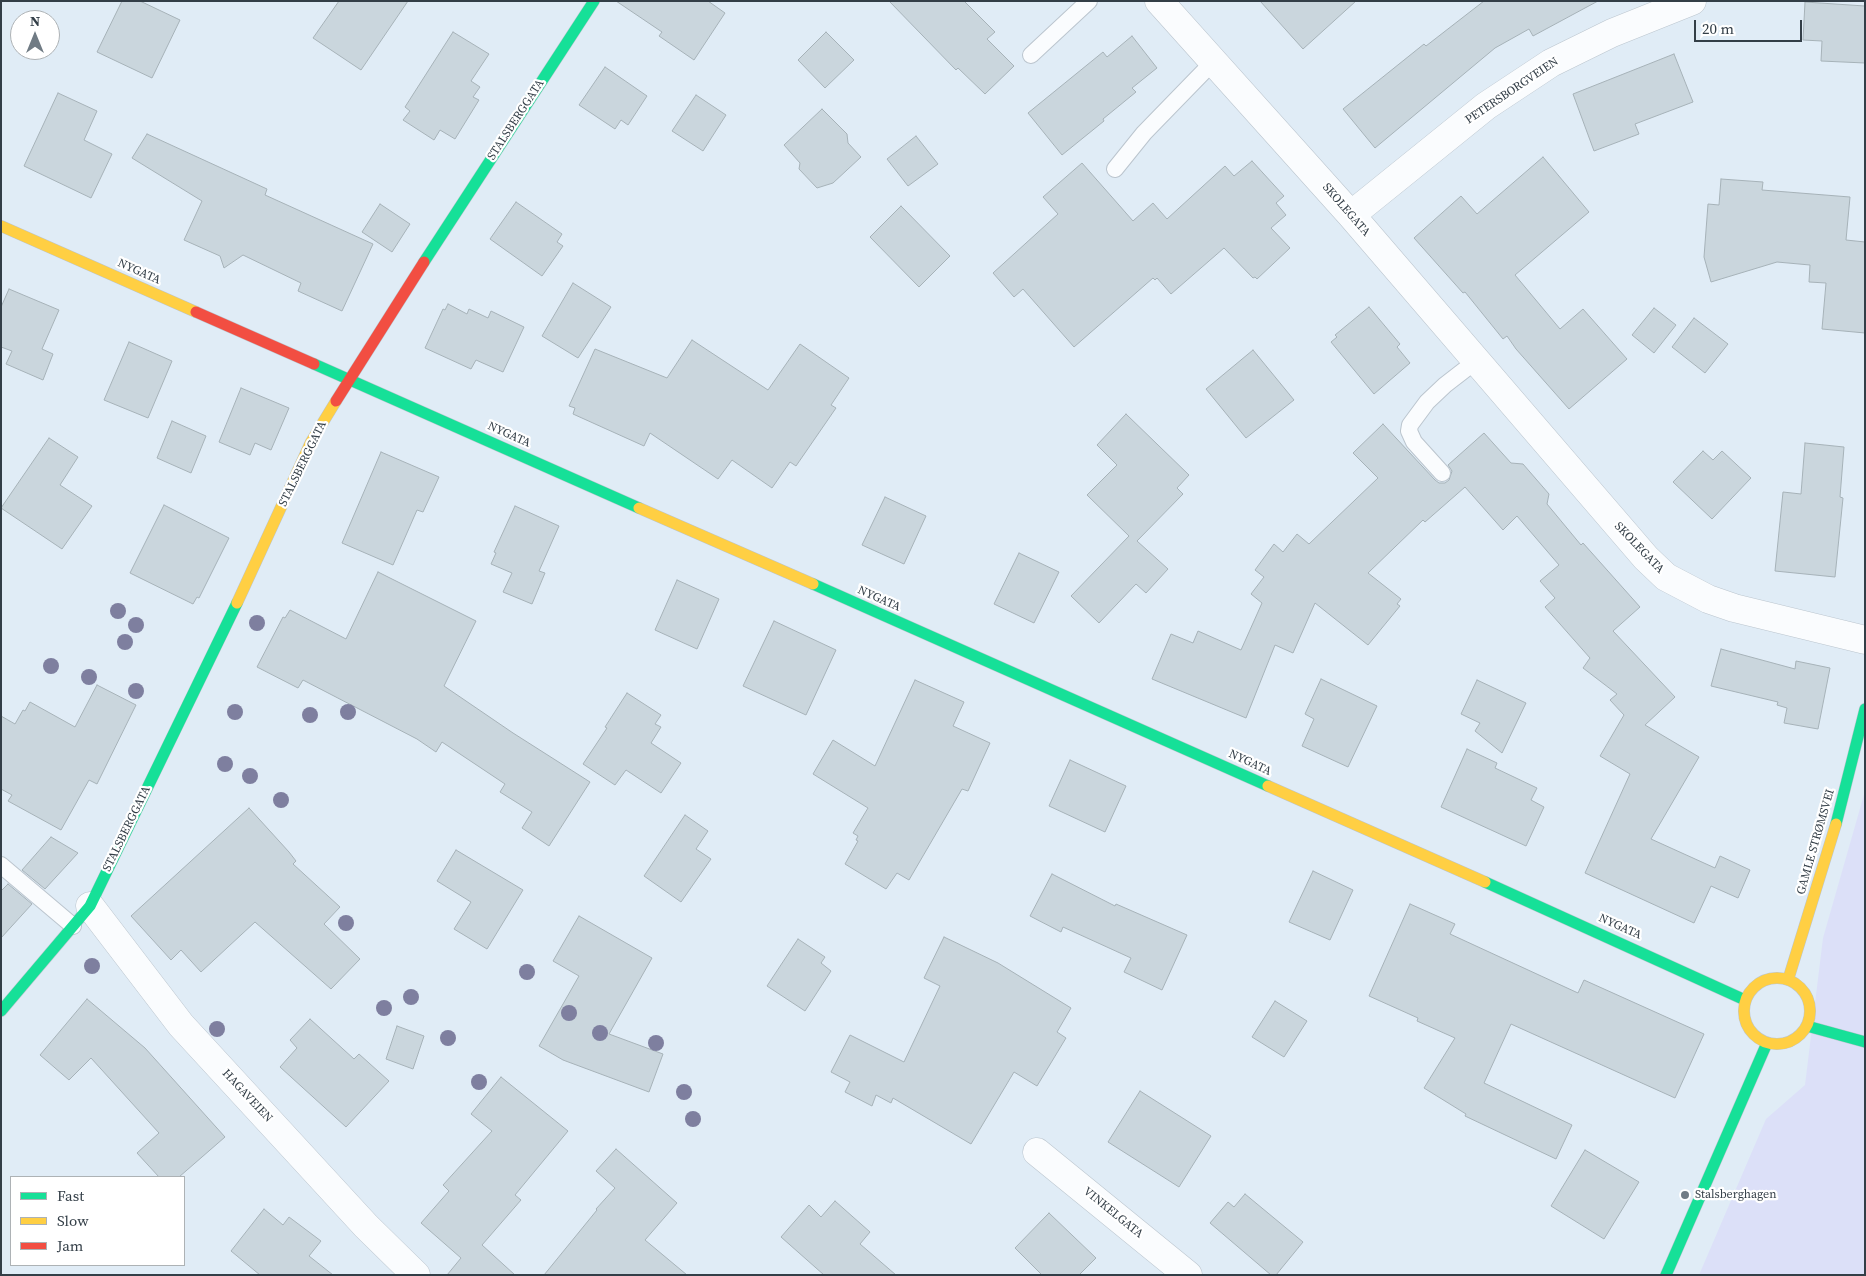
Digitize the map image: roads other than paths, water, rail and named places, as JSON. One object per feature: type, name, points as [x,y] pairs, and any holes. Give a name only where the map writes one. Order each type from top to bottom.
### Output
[{"type":"main road","name":"STALSBERGGATA","points":[[1,1011],[82,916],[265,544],[311,442],[348,380],[594,1]]},
{"type":"main road","name":"NYGATA","points":[[1,226],[1581,924],[1745,1000]]},
{"type":"main road","name":"GAMLE STRØMSVEI","points":[[1788,980],[1828,850],[1865,709]]},
{"type":"main road","points":[[1775,978],[1788,980],[1798,986],[1805,994],[1810,1010],[1807,1026],[1800,1035],[1790,1042],[1768,1043],[1756,1037],[1747,1027],[1744,1014],[1745,1000],[1752,989],[1763,981],[1775,978]]},
{"type":"main road","points":[[1807,1026],[1865,1042]]},
{"type":"main road","points":[[1666,1275],[1768,1043]]},
{"type":"street","name":"SKOLEGATA","points":[[1159,1],[1351,214],[1625,536],[1666,577],[1708,599],[1734,608],[1865,640]]},
{"type":"street","name":"PETERSBORGVEIEN","points":[[1351,214],[1486,106],[1551,63],[1612,33],[1692,1]]},
{"type":"street","name":"HAGAVEIEN","points":[[82,916],[366,1226],[416,1275]]},
{"type":"street","name":"VINKELGATA","points":[[1038,1152],[1188,1275]]},
{"type":"lane","points":[[1032,55],[1090,1]]},
{"type":"lane","points":[[1115,169],[1144,133],[1214,61]]},
{"type":"lane","points":[[1442,473],[1414,442],[1409,431],[1410,425],[1427,402],[1476,361]]},
{"type":"lane","points":[[1,865],[82,916]]},
{"type":"place","name":"Stalsberghagen","points":[[1685,1195]]}]
